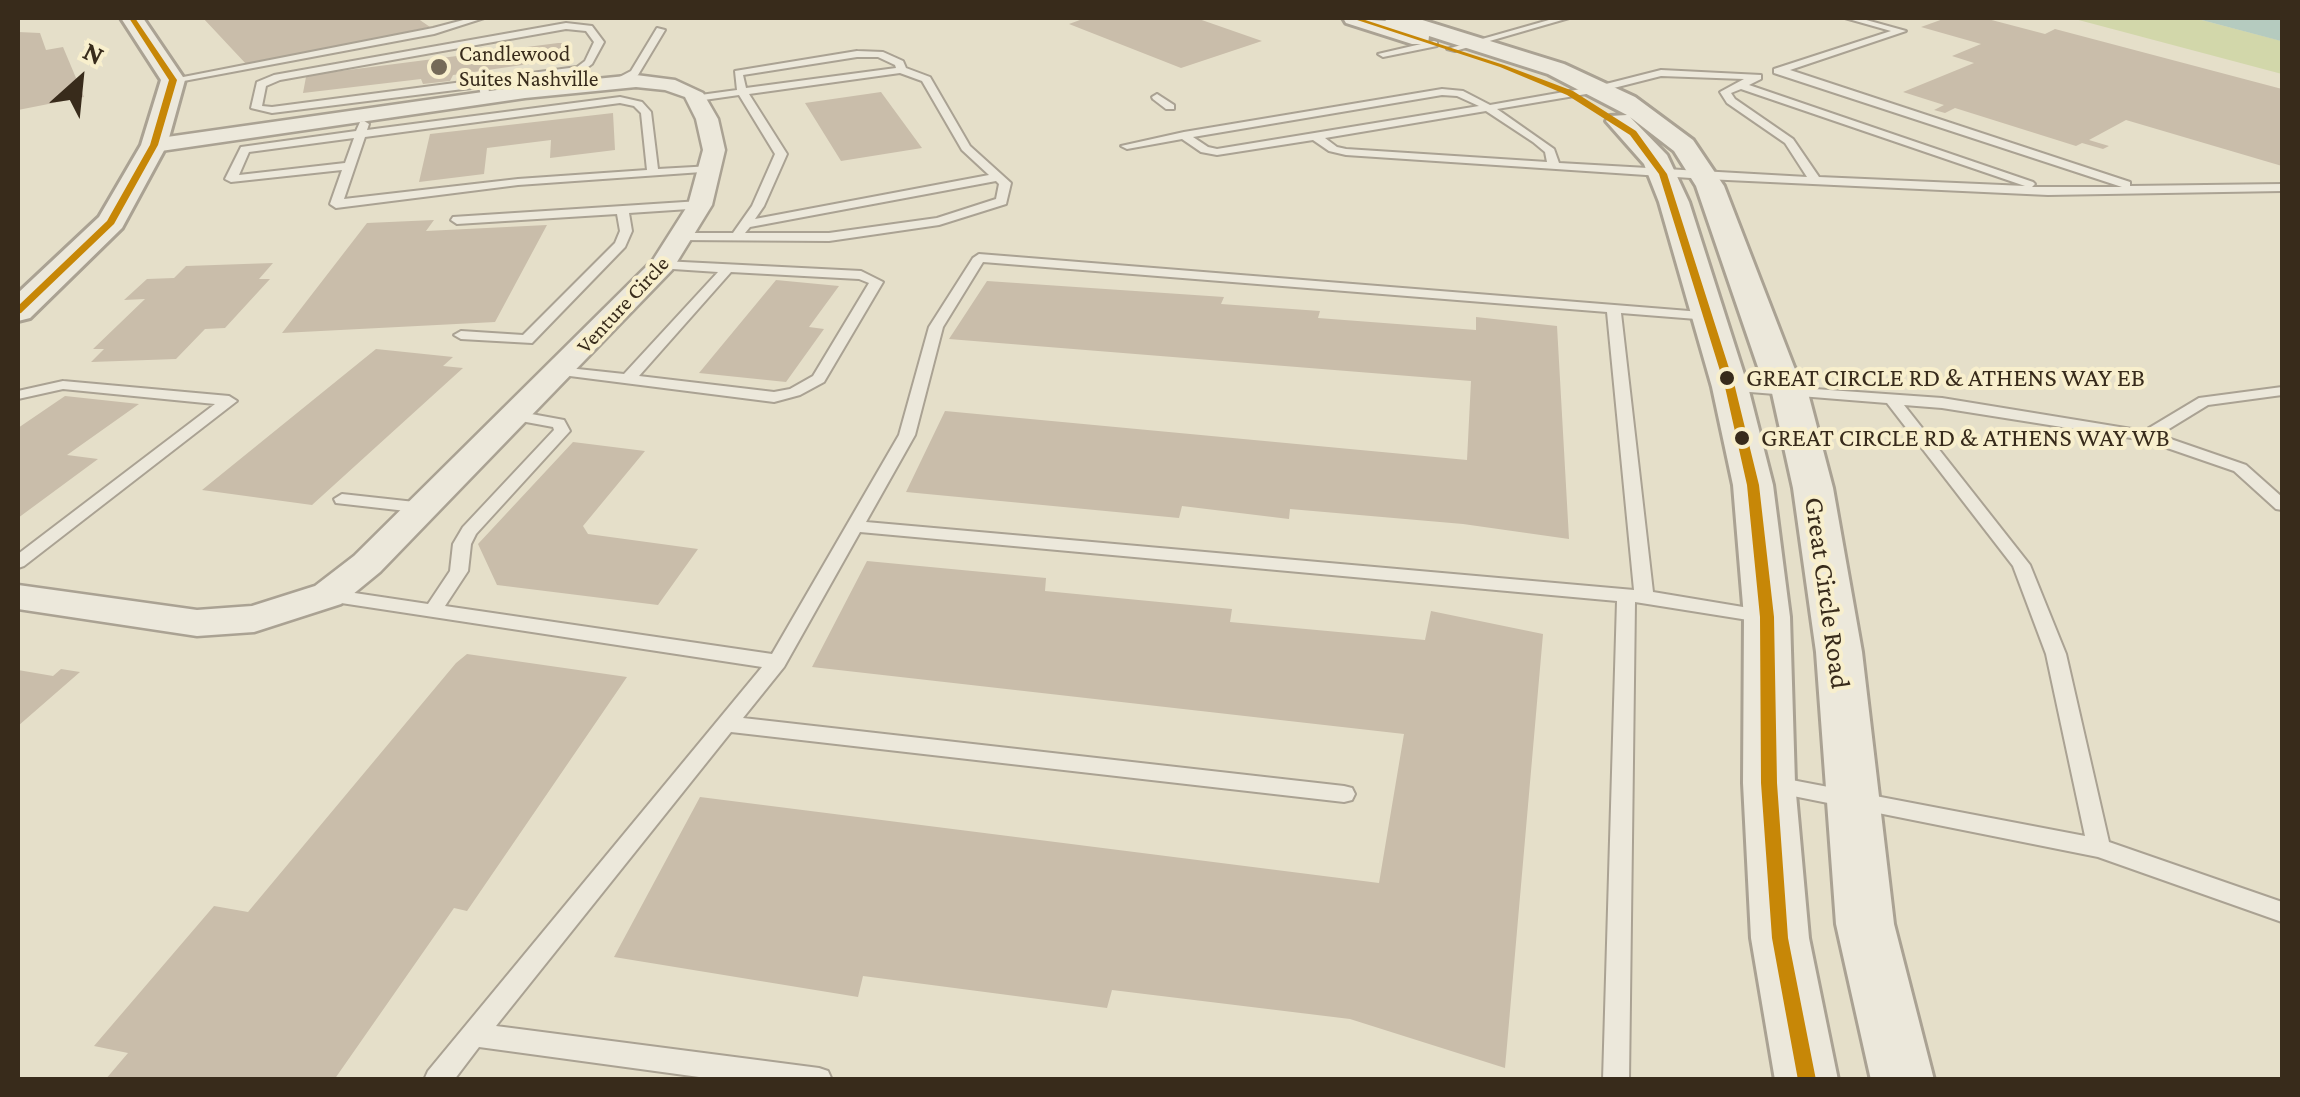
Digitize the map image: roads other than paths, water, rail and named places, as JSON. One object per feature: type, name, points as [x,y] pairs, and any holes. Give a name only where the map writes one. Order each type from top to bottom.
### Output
[{"type":"street","points":[[18,312],[110,222],[154,145],[173,80],[132,18]]},
{"type":"street","name":"Great Circle Road","points":[[1354,18],[1556,69],[1633,133],[1663,174],[1730,387],[1753,485],[1767,617],[1768,783],[1780,938],[1807,1080]]},
{"type":"street","name":"Great Circle Road","points":[[1389,36],[1453,45]]},
{"type":"street","points":[[154,145],[364,124],[484,90],[618,82],[668,84],[697,98]]},
{"type":"street","name":"Great Circle Road","points":[[1584,91],[1626,102],[1666,130],[1706,176],[1776,367],[1790,393],[1827,563],[1865,924],[1902,1080]]},
{"type":"street","name":"Venture Circle","points":[[18,596],[197,622],[254,619],[328,595],[352,580],[663,265],[700,204],[712,169],[711,129],[697,98]]},
{"type":"lane","points":[[173,80],[434,31],[480,18]]},
{"type":"lane","points":[[1453,45],[1564,18]]},
{"type":"lane","points":[[1816,180],[1788,141],[1731,102],[1725,92],[1901,31],[1850,18]]},
{"type":"lane","points":[[566,26],[590,28],[599,42],[580,70],[484,90],[272,110],[256,108],[261,84],[278,77],[566,26]]},
{"type":"lane","points":[[618,82],[635,73],[660,30]]},
{"type":"lane","points":[[742,230],[781,154],[742,91],[738,73],[857,54],[880,54],[900,63],[901,70]]},
{"type":"lane","points":[[697,98],[901,70],[926,80],[966,148],[1004,183],[1002,202],[939,221],[829,237],[742,230]]},
{"type":"lane","points":[[1780,70],[2138,188]]},
{"type":"lane","points":[[1184,135],[1205,150],[1217,152],[1584,91],[1661,73],[1757,78]]},
{"type":"lane","points":[[1740,85],[2048,190]]},
{"type":"lane","points":[[1128,146],[1442,92],[1460,93],[1488,108],[1550,151],[1554,166]]},
{"type":"lane","points":[[1157,97],[1170,108]]},
{"type":"lane","points":[[350,166],[230,179],[245,149],[311,140],[364,124],[620,100],[638,104],[646,112],[653,172]]},
{"type":"lane","points":[[364,124],[336,204],[518,182],[712,169]]},
{"type":"lane","points":[[1315,136],[1346,152],[1663,174],[2048,190],[2282,188]]},
{"type":"lane","points":[[299,172],[311,140]]},
{"type":"lane","points":[[683,237],[742,230],[998,176]]},
{"type":"lane","points":[[457,220],[700,204]]},
{"type":"lane","points":[[461,335],[527,340],[620,244],[626,231],[622,210]]},
{"type":"lane","points":[[437,1080],[777,662],[907,435],[936,327],[979,258],[1709,316]]},
{"type":"lane","points":[[560,372],[774,396],[795,392],[819,379],[876,282],[861,275],[663,265]]},
{"type":"lane","points":[[628,380],[728,268]]},
{"type":"lane","points":[[1614,309],[1635,596],[1616,1080]]},
{"type":"lane","points":[[18,395],[63,384],[229,401],[18,562]]},
{"type":"lane","points":[[1730,387],[1942,402],[2147,436],[2240,468],[2282,506]]},
{"type":"lane","points":[[2147,436],[2204,401],[2282,391]]},
{"type":"lane","points":[[1892,400],[2021,565],[2056,654],[2099,848]]},
{"type":"lane","points":[[432,610],[459,571],[462,544],[469,531],[562,431],[559,423],[515,416]]},
{"type":"lane","points":[[342,499],[424,508]]},
{"type":"lane","points":[[854,526],[1635,596],[1767,617]]},
{"type":"lane","points":[[328,595],[777,662]]},
{"type":"lane","points":[[726,724],[1344,794]]},
{"type":"lane","points":[[1768,783],[2099,848],[2282,912]]},
{"type":"lane","points":[[474,1035],[819,1080]]},
{"type":"place","name":"Candlewood Suites Nashville","points":[[439,67]]},
{"type":"place","name":"GREAT CIRCLE RD & ATHENS WAY EB","points":[[1727,378]]},
{"type":"place","name":"GREAT CIRCLE RD & ATHENS WAY WB","points":[[1742,438]]}]
